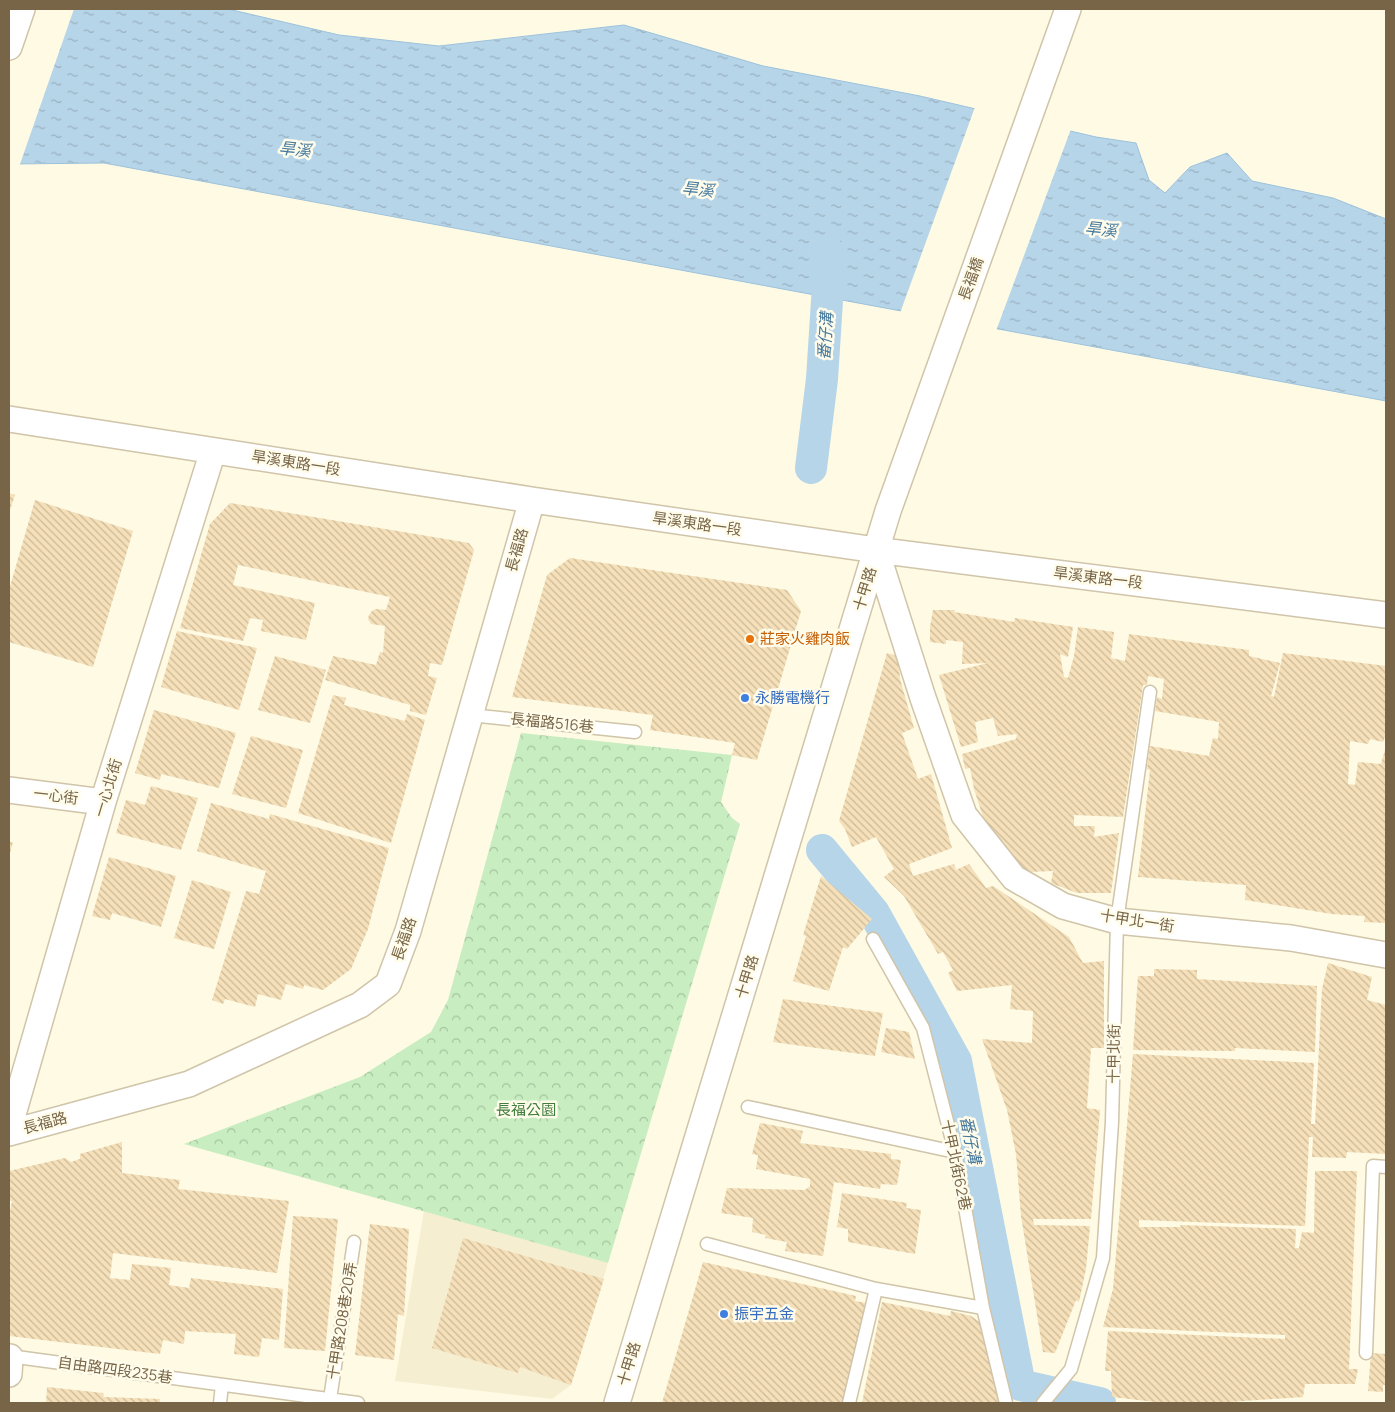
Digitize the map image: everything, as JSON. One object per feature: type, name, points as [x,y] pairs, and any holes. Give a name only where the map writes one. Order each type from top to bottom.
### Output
[{"type":"street","points":[[9,47],[22,9]]},
{"type":"street","name":"長福橋","points":[[876,550],[898,483],[1068,9]]},
{"type":"street","name":"旱溪東路一段","points":[[9,419],[532,500],[876,550],[1386,615]]},
{"type":"street","name":"一心北街","points":[[9,1128],[103,802],[213,450]]},
{"type":"street","name":"長福路","points":[[9,1133],[189,1084],[360,1005],[388,984],[408,931],[532,500]]},
{"type":"street","name":"十甲北一街","points":[[876,550],[923,698],[964,815],[1014,878],[1064,906],[1117,921],[1292,938],[1386,955]]},
{"type":"street","name":"十甲路","points":[[617,1403],[876,550]]},
{"type":"street","name":"一心街","points":[[9,790],[103,802]]},
{"type":"lane","name":"十甲北街","points":[[1043,1403],[1071,1370],[1103,1258],[1112,1122],[1117,921],[1150,692]]},
{"type":"lane","name":"長福路516巷","points":[[470,715],[635,732]]},
{"type":"lane","name":"十甲北街62巷","points":[[873,939],[923,1028],[955,1152],[983,1308],[1006,1403]]},
{"type":"lane","points":[[748,1107],[955,1152]]},
{"type":"lane","points":[[1366,1353],[1373,1166],[1386,1167]]},
{"type":"lane","name":"十甲路208巷20弄","points":[[330,1399],[354,1242]]},
{"type":"lane","points":[[707,1244],[876,1289],[983,1308]]},
{"type":"lane","points":[[849,1403],[876,1289]]},
{"type":"lane","name":"自由路四段235巷","points":[[9,1362],[222,1384],[358,1403]]},
{"type":"lane","points":[[220,1403],[222,1384]]},
{"type":"shaded area","points":[[424,1211],[608,1263],[571,1385],[552,1399],[395,1381]]},
{"type":"green space","name":"長福公園","points":[[521,733],[732,755],[721,802],[732,818],[740,824],[608,1263],[184,1144],[360,1077],[431,1032],[448,1000]]},
{"type":"water","name":"旱溪","points":[[9,9],[228,9],[339,35],[439,46],[624,25],[763,66],[920,96],[1096,137],[1136,143],[1149,180],[1165,193],[1190,167],[1227,153],[1252,181],[1333,198],[1386,219],[1386,401],[104,163],[9,164]]},
{"type":"pier","points":[[9,9],[74,9],[19,167],[9,167]]},
{"type":"pier","points":[[975,107],[1071,129],[996,331],[900,313]]},
{"type":"building","points":[[9,493],[15,495],[9,513]]},
{"type":"building","points":[[35,500],[133,531],[93,667],[9,642],[9,590]]},
{"type":"building","points":[[230,503],[469,543],[474,550],[442,665],[430,663],[428,676],[437,678],[426,715],[410,711],[410,705],[325,680],[333,656],[376,665],[380,652],[383,653],[385,626],[371,624],[368,619],[372,611],[376,609],[386,610],[390,597],[238,565],[233,585],[315,603],[306,640],[261,631],[263,620],[250,618],[243,641],[180,628],[210,524]]},
{"type":"building","points":[[570,558],[787,590],[801,611],[757,760],[732,755],[735,743],[650,730],[653,715],[512,697],[547,575]]},
{"type":"building","points":[[933,610],[955,610],[954,612],[1014,622],[1015,618],[1073,627],[1068,657],[1060,654],[1064,677],[1068,678],[1074,656],[1078,627],[1114,632],[1111,658],[1125,661],[1129,634],[1249,650],[1249,656],[1280,663],[1271,696],[1274,697],[1283,653],[1386,666],[1386,735],[1383,742],[1370,739],[1368,744],[1350,741],[1348,784],[1355,785],[1358,762],[1381,764],[1386,746],[1386,923],[1364,922],[1365,916],[1332,914],[1245,900],[1246,885],[1138,877],[1150,770],[1147,769],[1150,746],[1209,756],[1213,738],[1218,739],[1219,722],[1155,711],[1157,697],[1162,699],[1164,679],[1148,676],[1147,685],[1143,685],[1123,817],[1074,815],[1074,826],[1095,826],[1094,837],[1119,833],[1111,893],[1077,893],[1051,883],[1053,871],[1029,872],[1014,860],[984,820],[974,789],[970,768],[965,769],[962,754],[1016,739],[1017,734],[998,736],[993,718],[975,722],[978,742],[961,747],[939,675],[988,663],[962,664],[963,642],[946,640],[946,644],[930,642]]},
{"type":"building","points":[[177,631],[257,648],[239,710],[161,687]]},
{"type":"building","points":[[887,653],[898,656],[900,679],[914,728],[902,733],[918,779],[931,774],[952,848],[909,864],[913,876],[954,864],[956,870],[969,864],[986,888],[993,886],[1069,937],[1083,963],[1104,961],[1104,1048],[1091,1048],[1087,1108],[1100,1110],[1091,1219],[1033,1219],[1034,1225],[1090,1226],[1086,1269],[1079,1302],[1076,1300],[1055,1353],[1043,1352],[1021,1216],[1016,1154],[1007,1110],[982,1039],[1032,1043],[1033,1011],[1010,1009],[1012,985],[957,991],[948,973],[953,970],[943,952],[938,954],[904,896],[884,877],[894,869],[876,837],[852,847],[845,829],[839,821]]},
{"type":"building","points":[[275,656],[326,670],[310,723],[258,710]]},
{"type":"building","points":[[333,695],[346,698],[344,705],[405,721],[407,714],[425,720],[391,843],[298,813]]},
{"type":"building","points":[[154,710],[236,733],[219,788],[161,774],[160,780],[135,773]]},
{"type":"building","points":[[251,736],[303,750],[286,808],[232,794]]},
{"type":"building","points":[[151,786],[198,798],[181,850],[116,833],[126,800],[145,805]]},
{"type":"building","points":[[211,803],[269,819],[270,814],[389,848],[368,929],[351,969],[323,990],[304,985],[303,989],[286,984],[281,1000],[258,994],[255,1007],[225,999],[223,1004],[212,1000],[246,891],[259,894],[266,871],[197,851]]},
{"type":"building","points":[[9,842],[13,842],[9,857]]},
{"type":"building","points":[[109,857],[176,876],[161,927],[112,913],[110,920],[92,916]]},
{"type":"building","points":[[821,876],[872,919],[847,949],[843,947],[829,991],[793,981],[806,936],[803,935]]},
{"type":"building","points":[[192,880],[231,892],[214,949],[174,938]]},
{"type":"building","points":[[1328,963],[1372,977],[1367,1000],[1386,1005],[1386,1154],[1347,1152],[1346,1158],[1312,1157],[1313,1137],[1309,1137],[1305,1226],[1139,1220],[1139,1227],[1181,1227],[1180,1225],[1296,1229],[1295,1248],[1299,1248],[1302,1232],[1314,1233],[1315,1171],[1357,1171],[1349,1369],[1358,1369],[1355,1384],[1305,1384],[1303,1397],[1214,1403],[1164,1403],[1112,1397],[1111,1371],[1105,1371],[1108,1331],[1285,1339],[1285,1335],[1103,1327],[1113,1289],[1133,1054],[1314,1063],[1311,1124],[1315,1124],[1322,989]]},
{"type":"building","points":[[1154,969],[1197,970],[1197,979],[1317,986],[1315,1052],[1235,1048],[1235,1051],[1133,1050],[1138,976],[1154,976]]},
{"type":"building","points":[[783,999],[883,1013],[875,1056],[773,1042]]},
{"type":"building","points":[[886,1028],[909,1032],[915,1059],[881,1052]]},
{"type":"building","points":[[760,1123],[803,1131],[800,1143],[891,1154],[891,1159],[901,1160],[897,1185],[881,1184],[880,1189],[834,1182],[823,1256],[785,1251],[787,1242],[765,1238],[766,1235],[752,1232],[753,1218],[721,1213],[727,1188],[805,1190],[810,1186],[810,1179],[756,1169],[758,1155],[752,1154]]},
{"type":"building","points":[[122,1142],[122,1173],[180,1180],[178,1189],[289,1201],[277,1273],[113,1253],[110,1278],[130,1280],[132,1264],[171,1268],[169,1285],[189,1288],[191,1278],[283,1289],[279,1340],[262,1338],[259,1357],[234,1354],[236,1334],[185,1331],[184,1344],[163,1340],[160,1354],[9,1336],[9,1217],[12,1201],[9,1201],[9,1171],[65,1158],[71,1162],[80,1159],[80,1154]]},
{"type":"building","points":[[842,1193],[907,1203],[906,1208],[921,1210],[915,1254],[848,1242],[848,1229],[837,1227]]},
{"type":"building","points":[[293,1216],[338,1219],[325,1351],[284,1348]]},
{"type":"building","points":[[370,1224],[409,1229],[404,1316],[398,1314],[394,1360],[355,1355]]},
{"type":"building","points":[[463,1238],[604,1279],[571,1385],[520,1367],[518,1373],[432,1348]]},
{"type":"building","points":[[703,1262],[856,1296],[855,1301],[866,1303],[843,1403],[662,1403]]},
{"type":"building","points":[[882,1302],[950,1316],[951,1311],[971,1316],[981,1323],[999,1403],[862,1403]]},
{"type":"building","points":[[1371,1353],[1386,1354],[1386,1385],[1383,1385],[1383,1392],[1368,1391]]},
{"type":"building","points":[[47,1387],[103,1393],[104,1397],[160,1399],[160,1403],[46,1403]]},
{"type":"waterway","name":"番仔溝","points":[[811,468],[822,379],[830,254]]},
{"type":"waterway","name":"番仔溝","points":[[822,850],[874,913],[956,1061],[1020,1385],[1100,1403]]},
{"type":"place","name":"莊家火雞肉飯","points":[[750,639]]},
{"type":"place","name":"永勝電機行","points":[[745,698]]},
{"type":"place","name":"振宇五金","points":[[724,1314]]}]
